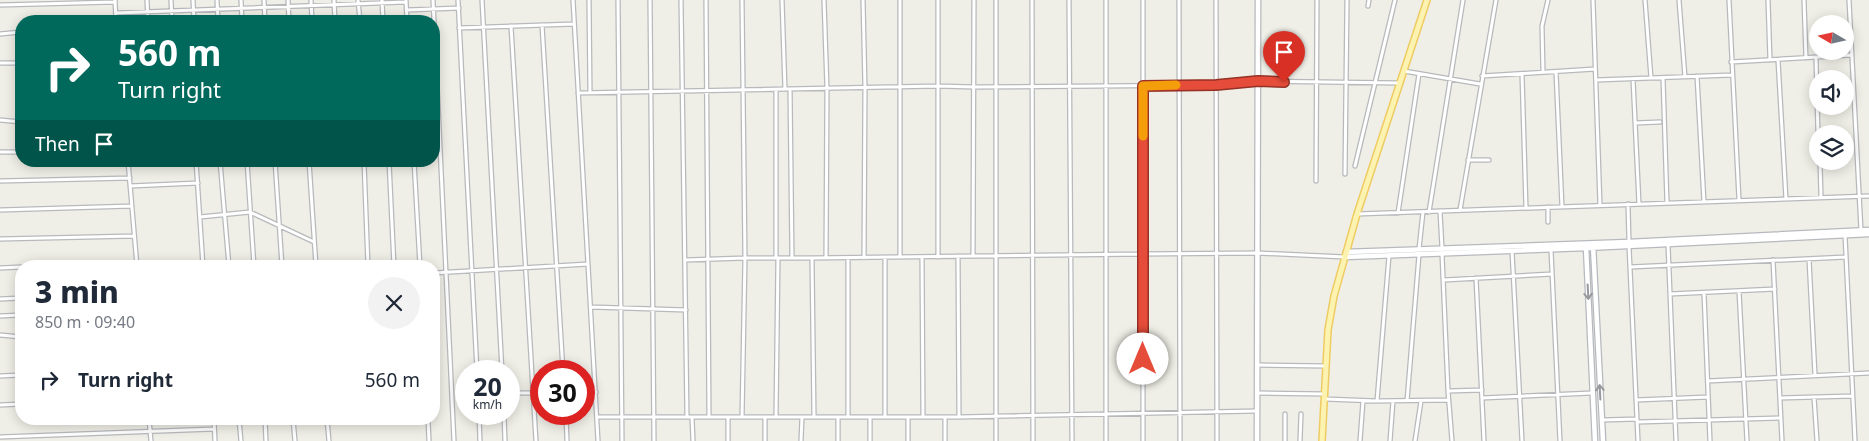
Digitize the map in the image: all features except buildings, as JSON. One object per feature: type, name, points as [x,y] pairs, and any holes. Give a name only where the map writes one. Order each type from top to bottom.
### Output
[{"type":"main road","points":[[1322,441],[1328,330],[1332,305],[1344,255],[1427,0]]},
{"type":"street","points":[[147,0],[147,15]]},
{"type":"street","points":[[172,0],[172,15]]},
{"type":"street","points":[[193,0],[194,15]]},
{"type":"street","points":[[217,0],[218,15]]},
{"type":"street","points":[[241,0],[242,15]]},
{"type":"street","points":[[264,0],[265,15]]},
{"type":"street","points":[[288,0],[289,15]]},
{"type":"street","points":[[311,0],[312,15]]},
{"type":"street","points":[[433,0],[433,15]]},
{"type":"street","points":[[458,0],[476,360]]},
{"type":"street","points":[[482,0],[501,360]]},
{"type":"street","points":[[573,0],[598,441]]},
{"type":"street","points":[[589,0],[590,93]]},
{"type":"street","points":[[618,0],[622,441]]},
{"type":"street","points":[[650,0],[654,441]]},
{"type":"street","points":[[681,0],[687,417]]},
{"type":"street","points":[[706,0],[709,417]]},
{"type":"street","points":[[742,0],[745,258],[742,417]]},
{"type":"street","points":[[782,0],[785,89]]},
{"type":"street","points":[[824,0],[827,88],[826,258]]},
{"type":"street","points":[[863,0],[865,87],[864,258]]},
{"type":"street","points":[[900,0],[900,257]]},
{"type":"street","points":[[938,0],[938,257]]},
{"type":"street","points":[[973,256],[974,0]]},
{"type":"street","points":[[996,0],[996,441]]},
{"type":"street","points":[[1032,0],[1033,441]]},
{"type":"street","points":[[1069,0],[1072,441]]},
{"type":"street","points":[[1106,0],[1106,441]]},
{"type":"street","points":[[1143,0],[1143,441]]},
{"type":"street","points":[[1179,0],[1180,441]]},
{"type":"street","points":[[1216,0],[1217,441]]},
{"type":"street","points":[[1258,0],[1258,441]]},
{"type":"street","points":[[1316,181],[1317,0]]},
{"type":"street","points":[[1345,174],[1347,0]]},
{"type":"street","points":[[1368,6],[1369,0]]},
{"type":"street","points":[[1355,166],[1395,0]]},
{"type":"street","points":[[1429,212],[1463,0]]},
{"type":"street","points":[[1460,210],[1480,84],[1496,0]]},
{"type":"street","points":[[1543,72],[1542,26],[1548,0]]},
{"type":"street","points":[[1593,0],[1600,205]]},
{"type":"street","points":[[1645,0],[1650,78]]},
{"type":"street","points":[[1679,0],[1685,77]]},
{"type":"street","points":[[1729,0],[1739,200]]},
{"type":"street","points":[[1768,0],[1770,60]]},
{"type":"street","points":[[1731,62],[1806,58],[1804,0]]},
{"type":"street","points":[[1849,0],[1850,15]]},
{"type":"street","points":[[0,5],[115,1],[116,13],[311,5],[334,2],[406,1],[407,15]]},
{"type":"street","points":[[382,1],[383,15]]},
{"type":"street","points":[[334,2],[335,15]]},
{"type":"street","points":[[358,2],[359,15]]},
{"type":"street","points":[[407,10],[459,8]]},
{"type":"street","points":[[459,28],[574,24]]},
{"type":"street","points":[[542,25],[562,360]]},
{"type":"street","points":[[511,26],[532,360]]},
{"type":"street","points":[[0,34],[15,33]]},
{"type":"street","points":[[1778,60],[1786,198]]},
{"type":"street","points":[[1816,60],[1818,125]]},
{"type":"street","points":[[1852,60],[1861,230]]},
{"type":"street","points":[[0,63],[15,63]]},
{"type":"street","points":[[1482,76],[1595,70]]},
{"type":"street","points":[[1404,71],[1480,84]]},
{"type":"street","points":[[1556,72],[1562,207]]},
{"type":"street","points":[[1398,213],[1419,74]]},
{"type":"street","points":[[1522,74],[1526,208]]},
{"type":"street","points":[[1596,80],[1732,75]]},
{"type":"street","points":[[1697,76],[1704,202]]},
{"type":"street","points":[[1663,78],[1667,203]]},
{"type":"street","points":[[1634,79],[1639,204]]},
{"type":"street","points":[[578,93],[900,86],[1216,85],[1258,81],[1400,83]]},
{"type":"street","points":[[776,89],[776,417]]},
{"type":"street","points":[[790,89],[792,258]]},
{"type":"street","points":[[0,120],[15,121]]},
{"type":"street","points":[[1635,123],[1660,122]]},
{"type":"street","points":[[440,151],[454,441]]},
{"type":"street","points":[[0,152],[15,152]]},
{"type":"street","points":[[1468,160],[1489,160]]},
{"type":"street","points":[[129,167],[136,260]]},
{"type":"street","points":[[197,167],[203,260]]},
{"type":"street","points":[[221,167],[229,260]]},
{"type":"street","points":[[248,167],[254,260]]},
{"type":"street","points":[[275,167],[282,260]]},
{"type":"street","points":[[309,167],[316,260]]},
{"type":"street","points":[[364,167],[368,260]]},
{"type":"street","points":[[389,167],[394,260]]},
{"type":"street","points":[[414,167],[420,260]]},
{"type":"street","points":[[1820,170],[1821,197]]},
{"type":"street","points":[[0,181],[130,178]]},
{"type":"street","points":[[130,186],[198,183]]},
{"type":"street","points":[[1357,214],[1869,196]]},
{"type":"street","points":[[1628,204],[1638,441]]},
{"type":"street","points":[[0,210],[132,206]]},
{"type":"street","points":[[1548,207],[1548,222]]},
{"type":"street","points":[[1440,211],[1442,248]]},
{"type":"street","points":[[200,217],[250,212],[314,242]]},
{"type":"street","points":[[1407,401],[1423,212]]},
{"type":"street","points":[[1629,244],[1668,244],[1869,230]]},
{"type":"street","points":[[1344,255],[1551,250],[1593,245],[1830,234],[1869,234]]},
{"type":"street","points":[[1845,235],[1855,441]]},
{"type":"street","points":[[0,239],[134,236]]},
{"type":"street","points":[[1668,244],[1676,441]]},
{"type":"street","points":[[1593,245],[1603,441]]},
{"type":"street","points":[[685,260],[1258,253],[1389,256],[1442,248],[1586,246]]},
{"type":"street","points":[[1586,246],[1595,441]]},
{"type":"street","points":[[1551,250],[1560,441]]},
{"type":"street","points":[[1512,251],[1522,441]]},
{"type":"street","points":[[1442,254],[1448,400],[1452,441]]},
{"type":"street","points":[[958,256],[959,417]]},
{"type":"street","points":[[1377,401],[1389,256]]},
{"type":"street","points":[[922,257],[923,417]]},
{"type":"street","points":[[1630,267],[1846,257]]},
{"type":"street","points":[[812,258],[814,417]]},
{"type":"street","points":[[848,258],[848,417]]},
{"type":"street","points":[[885,258],[885,417]]},
{"type":"street","points":[[1809,259],[1815,376]]},
{"type":"street","points":[[1774,260],[1782,441]]},
{"type":"street","points":[[440,272],[588,264]]},
{"type":"street","points":[[0,268],[15,267]]},
{"type":"street","points":[[1444,280],[1552,274]]},
{"type":"street","points":[[1476,278],[1484,441]]},
{"type":"street","points":[[1670,294],[1775,289]]},
{"type":"street","points":[[1739,291],[1747,441]]},
{"type":"street","points":[[1704,293],[1710,441]]},
{"type":"street","points":[[0,298],[15,298]]},
{"type":"street","points":[[590,307],[621,306],[686,310]]},
{"type":"street","points":[[0,316],[15,315]]},
{"type":"street","points":[[0,335],[15,336]]},
{"type":"street","points":[[1257,364],[1326,366]]},
{"type":"street","points":[[1708,381],[1869,373]]},
{"type":"street","points":[[0,376],[15,375]]},
{"type":"street","points":[[1448,391],[1482,390]]},
{"type":"street","points":[[1257,393],[1325,396],[1363,401],[1448,400]]},
{"type":"street","points":[[1482,398],[1592,394]]},
{"type":"street","points":[[1780,398],[1852,396]]},
{"type":"street","points":[[1636,400],[1708,397]]},
{"type":"street","points":[[1814,397],[1817,441]]},
{"type":"street","points":[[1360,441],[1363,401]]},
{"type":"street","points":[[1390,441],[1394,401]]},
{"type":"street","points":[[1415,441],[1421,401]]},
{"type":"street","points":[[0,405],[15,404]]},
{"type":"street","points":[[597,417],[959,417],[1258,412]]},
{"type":"street","points":[[1285,414],[1285,441]]},
{"type":"street","points":[[1300,441],[1301,414]]},
{"type":"street","points":[[692,417],[693,441]]},
{"type":"street","points":[[728,417],[728,441]]},
{"type":"street","points":[[765,417],[765,441]]},
{"type":"street","points":[[801,441],[802,417]]},
{"type":"street","points":[[838,417],[838,441]]},
{"type":"street","points":[[870,417],[870,441]]},
{"type":"street","points":[[908,417],[908,441]]},
{"type":"street","points":[[945,417],[945,441]]},
{"type":"street","points":[[1602,420],[1676,421],[1781,418]]},
{"type":"street","points":[[149,425],[151,441]]},
{"type":"street","points":[[214,425],[215,441]]},
{"type":"street","points":[[239,425],[240,441]]},
{"type":"street","points":[[265,425],[266,441]]},
{"type":"street","points":[[294,425],[295,441]]},
{"type":"street","points":[[327,425],[328,441]]},
{"type":"street","points":[[428,425],[429,441]]},
{"type":"street","points":[[479,425],[480,441]]},
{"type":"street","points":[[504,425],[505,441]]},
{"type":"street","points":[[535,425],[536,441]]},
{"type":"street","points":[[566,425],[567,441]]},
{"type":"street","points":[[0,437],[214,429]]},
{"type":"slow traffic","points":[[1143,136],[1143,86],[1176,85]]},
{"type":"route","points":[[1143,359],[1143,86],[1216,85],[1258,81],[1284,82]]}]
